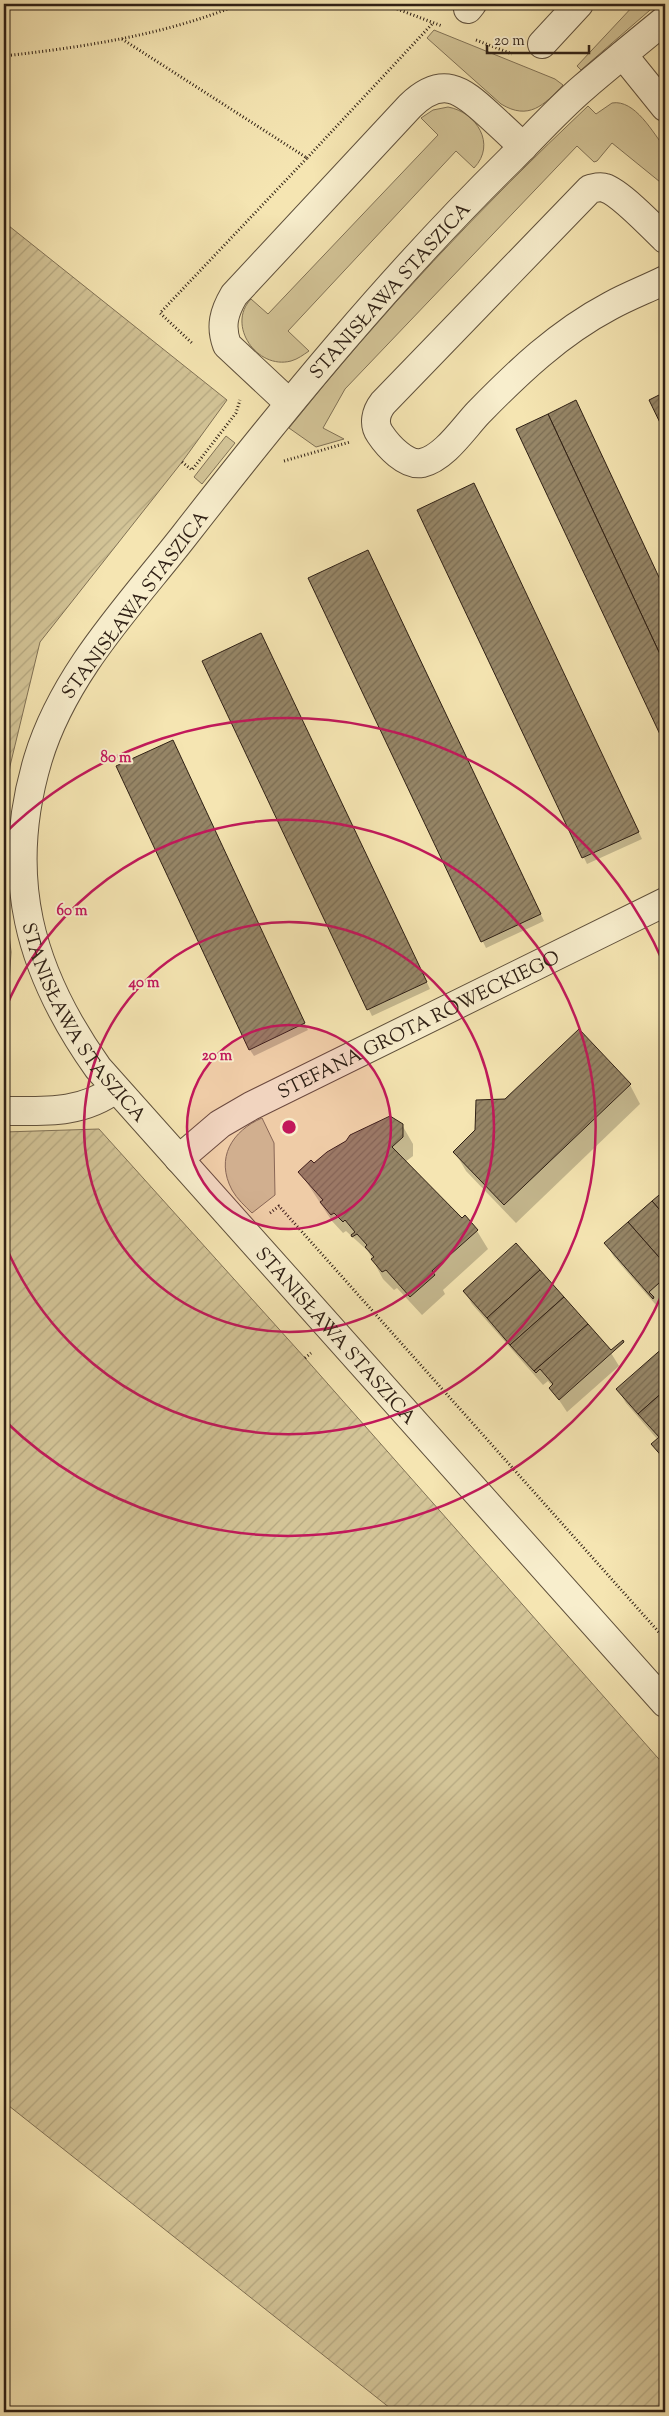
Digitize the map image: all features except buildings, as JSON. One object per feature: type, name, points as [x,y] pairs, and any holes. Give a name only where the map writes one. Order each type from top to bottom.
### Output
[{"type":"street","points":[[531,51],[579,4]]},
{"type":"street","name":"STANISŁAWA STASZICA","points":[[665,20],[583,88],[466,202],[372,304],[289,403],[112,627],[75,679],[60,704],[38,760],[26,815],[22,863],[32,936],[50,988],[79,1041],[115,1089],[665,1703]]},
{"type":"street","points":[[623,55],[665,107]]},
{"type":"street","points":[[289,403],[227,345],[223,334],[223,319],[234,295],[410,106],[428,91],[442,88],[457,89],[470,96],[523,147]]},
{"type":"street","points":[[665,239],[616,194],[606,188],[590,189],[383,402],[376,416],[378,432],[392,448],[411,462],[418,463],[429,460],[447,446],[518,371],[558,338],[610,305],[665,280]]},
{"type":"street","name":"STEFANA GROTA ROWECKIEGO","points":[[179,1159],[220,1124],[235,1114],[665,902]]},
{"type":"street","points":[[4,1111],[51,1111],[82,1107],[104,1097],[115,1089]]},
{"type":"path","points":[[4,56],[122,39],[177,27],[240,4]]},
{"type":"path","points":[[384,4],[450,30]]},
{"type":"path","points":[[195,346],[160,313],[432,23]]},
{"type":"path","points":[[468,37],[531,51]]},
{"type":"path","points":[[122,39],[307,158]]},
{"type":"path","points":[[182,462],[192,470],[236,413],[240,396]]},
{"type":"path","points":[[277,461],[290,460],[378,432]]},
{"type":"path","points":[[265,1216],[279,1206],[665,1639]]},
{"type":"shaded area","points":[[635,4],[657,4],[581,70],[577,66]]},
{"type":"shaded area","points":[[434,30],[555,79],[563,85],[549,99],[535,108],[528,111],[511,109],[501,104],[427,38]]},
{"type":"shaded area","points":[[612,103],[628,106],[636,112],[643,118],[665,148],[665,186],[612,143],[594,162],[577,146],[345,389],[323,428],[344,439],[316,447],[289,428],[359,343],[509,183],[588,106],[596,114]]},
{"type":"shaded area","points":[[448,107],[467,115],[480,130],[484,149],[481,159],[474,168],[456,151],[288,331],[309,351],[294,360],[278,362],[267,359],[257,352],[249,343],[242,321],[244,309],[251,299],[268,314],[438,135],[421,118],[433,110]]},
{"type":"shaded area","points":[[4,222],[227,400],[182,462],[40,642],[10,766],[4,809]]},
{"type":"shaded area","points":[[226,436],[235,443],[202,484],[194,477]]},
{"type":"shaded area","points":[[4,886],[11,952],[7,1018],[4,1021]]},
{"type":"shaded area","points":[[262,1118],[274,1143],[275,1195],[252,1213],[232,1190],[225,1167],[226,1157],[229,1147],[242,1130]]},
{"type":"shaded area","points":[[99,1129],[305,1358],[665,1766],[665,2412],[395,2412],[4,2102],[4,1132]]}]
